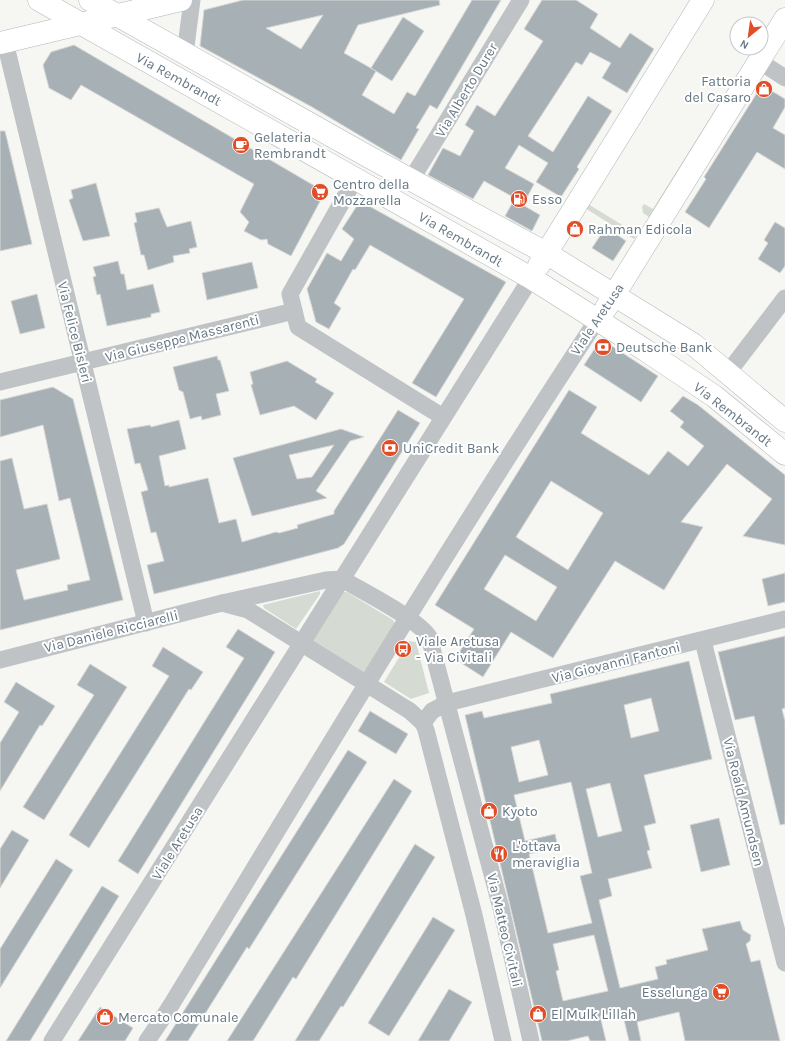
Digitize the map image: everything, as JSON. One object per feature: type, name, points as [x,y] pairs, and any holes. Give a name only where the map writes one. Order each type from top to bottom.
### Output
[{"type":"street","name":"Via Rembrandt","points":[[38,0],[531,278],[645,350],[714,396],[785,454]]},
{"type":"street","name":"Via Rembrandt","points":[[90,0],[411,180],[546,253],[693,344],[785,421]]},
{"type":"street","points":[[2,42],[181,0]]},
{"type":"street","name":"Via Rembrandt","points":[[185,54],[192,0]]},
{"type":"street","name":"Via Alberto Durer","points":[[411,180],[521,0]]},
{"type":"street","name":"Viale Aretusa","points":[[52,1041],[302,645],[442,417],[531,278],[703,0]]},
{"type":"street","name":"Viale Aretusa","points":[[147,1041],[168,1010],[366,684],[510,455],[614,296],[785,19]]},
{"type":"street","name":"Via Felice Bisleri","points":[[2,42],[146,623]]},
{"type":"street","points":[[759,61],[785,78]]},
{"type":"street","points":[[355,179],[290,294],[298,327],[442,417]]},
{"type":"street","points":[[727,374],[785,298]]},
{"type":"street","name":"Via Giuseppe Massarenti","points":[[0,382],[294,311]]},
{"type":"street","points":[[342,579],[408,618]]},
{"type":"street","name":"Via Daniele Ricciarelli","points":[[0,660],[222,603],[326,580],[342,579]]},
{"type":"street","name":"Via Daniele Ricciarelli","points":[[222,603],[248,610],[302,645]]},
{"type":"street","name":"Via Matteo Civitali","points":[[408,618],[424,630],[429,637],[501,908],[531,1041]]},
{"type":"street","name":"Via Giovanni Fantoni","points":[[447,703],[703,641],[785,619]]},
{"type":"street","name":"Via Roald Amundsen","points":[[703,641],[785,963]]},
{"type":"street","points":[[302,645],[410,711],[423,723],[432,711],[447,703]]},
{"type":"street","name":"Via Matteo Civitali","points":[[423,723],[474,915],[503,1041]]},
{"type":"shaded area","points":[[720,102],[724,104],[652,219],[643,213],[642,207],[644,204],[653,209]]},
{"type":"shaded area","points":[[588,204],[637,234],[634,239],[585,208]]},
{"type":"shaded area","points":[[320,591],[320,594],[296,629],[264,608],[263,605]]},
{"type":"shaded area","points":[[339,592],[347,592],[393,620],[396,627],[368,672],[358,672],[314,644],[311,637]]},
{"type":"shaded area","points":[[409,641],[416,642],[429,693],[411,699],[384,682]]},
{"type":"building","points":[[243,0],[439,0],[440,5],[358,25],[344,53],[376,71],[362,95],[394,114],[407,92],[415,96],[472,0],[501,0],[437,109],[430,105],[416,128],[419,129],[401,160],[312,107],[200,46],[204,10]],"holes":[[[323,15],[301,49],[266,28]]]},
{"type":"building","points":[[542,0],[576,0],[598,14],[590,28],[620,48],[630,33],[654,49],[627,93],[602,78],[611,63],[590,52],[582,65],[576,62],[528,136],[553,152],[588,96],[612,111],[577,167],[579,169],[561,197],[536,182],[548,163],[519,145],[505,168],[534,184],[524,203],[484,181],[473,199],[428,175],[443,148],[460,156],[474,131],[465,125],[477,105],[495,116],[543,41],[524,29]]},
{"type":"building","points":[[403,17],[424,31],[392,81],[371,68]]},
{"type":"building","points":[[74,45],[325,192],[291,256],[268,244],[267,239],[261,240],[244,231],[249,222],[240,212],[254,184],[81,85],[71,100],[49,88],[43,65],[51,52]]},
{"type":"building","points":[[762,85],[785,99],[785,107],[773,128],[785,135],[785,169],[757,152],[709,228],[685,212],[706,179],[704,177]]},
{"type":"building","points":[[0,131],[5,131],[32,244],[0,251]]},
{"type":"building","points":[[96,183],[110,236],[83,241],[69,200],[73,198],[71,190]]},
{"type":"building","points":[[514,200],[540,215],[532,231],[505,216]]},
{"type":"building","points":[[360,201],[506,282],[436,397],[412,383],[464,299],[370,245],[355,270],[353,269],[334,303],[341,308],[329,329],[316,322],[307,289],[327,253],[341,261],[354,239],[342,229]]},
{"type":"building","points":[[159,208],[167,227],[191,221],[197,247],[189,249],[190,253],[173,256],[174,262],[148,270],[144,255],[141,255],[134,223],[137,222],[135,213]]},
{"type":"building","points":[[775,222],[785,228],[785,266],[780,273],[758,259],[768,243],[764,240]]},
{"type":"building","points":[[606,227],[626,241],[613,261],[592,248]]},
{"type":"building","points":[[118,261],[121,274],[124,274],[127,290],[153,284],[160,312],[151,314],[151,317],[107,326],[100,294],[97,295],[93,277],[96,276],[93,267]]},
{"type":"building","points":[[252,262],[258,288],[207,300],[202,273]]},
{"type":"building","points":[[37,294],[45,328],[20,334],[11,301]]},
{"type":"building","points":[[601,339],[658,376],[641,402],[584,365]]},
{"type":"building","points":[[217,356],[218,360],[220,360],[229,391],[216,394],[221,415],[202,420],[201,416],[190,419],[183,392],[179,390],[173,367]]},
{"type":"building","points":[[287,361],[317,379],[315,382],[334,393],[316,420],[294,406],[260,415],[251,385],[253,384],[250,372]]},
{"type":"building","points":[[53,387],[73,399],[123,600],[0,630],[0,461],[12,458],[24,509],[47,504],[60,559],[16,570],[24,600],[68,590],[67,585],[90,580],[70,498],[59,501],[43,425],[0,437],[0,400]]},
{"type":"building","points":[[569,390],[597,407],[581,433],[649,475],[668,451],[688,466],[704,446],[680,427],[684,422],[670,411],[683,396],[698,405],[785,475],[785,545],[743,536],[772,499],[727,464],[681,522],[703,527],[664,590],[615,561],[553,658],[511,632],[483,677],[455,659],[474,629],[435,605]],"holes":[[[551,481],[603,513],[568,570],[516,537]],[[505,555],[557,587],[536,621],[484,589]]]},
{"type":"building","points":[[398,410],[420,423],[344,544],[338,548],[154,594],[147,565],[164,561],[156,532],[151,533],[141,492],[148,490],[140,463],[135,464],[127,429],[150,425],[151,427],[179,420],[186,449],[159,456],[165,486],[169,485],[169,487],[208,478],[219,523],[236,519],[242,542],[276,532],[279,533],[298,528],[297,525],[334,514],[334,511]]},
{"type":"building","points":[[341,429],[364,437],[350,441],[316,491],[327,498],[252,516],[233,458]],"holes":[[[334,445],[312,477],[297,479],[289,455]]]},
{"type":"building","points":[[785,573],[785,602],[768,606],[762,579]]},
{"type":"building","points":[[238,629],[275,652],[138,874],[118,861],[244,658],[226,647]]},
{"type":"building","points":[[785,636],[785,708],[782,709],[785,721],[785,824],[780,825],[754,716],[735,720],[718,652]]},
{"type":"building","points":[[163,647],[203,672],[191,690],[189,689],[89,848],[69,835],[169,676],[152,666]]},
{"type":"building","points":[[689,661],[712,759],[644,775],[656,823],[644,826],[650,850],[647,851],[652,868],[608,879],[612,896],[599,900],[620,988],[658,979],[655,967],[667,964],[666,960],[708,950],[702,929],[740,921],[743,930],[751,935],[750,941],[746,944],[751,962],[760,960],[780,1041],[685,1041],[679,1012],[637,1022],[641,1041],[629,1041],[622,1011],[600,1016],[606,1041],[590,1041],[588,1036],[567,1041],[542,1041],[465,715],[482,711],[484,718],[552,703],[550,694]],"holes":[[[651,698],[659,731],[631,738],[624,705]],[[539,740],[548,775],[519,782],[511,747]],[[571,782],[592,873],[580,876],[592,923],[548,933],[529,854],[558,847],[555,834],[525,841],[514,795]],[[610,783],[622,831],[598,837],[586,789]],[[594,935],[608,991],[563,1001],[556,971],[559,970],[553,944]]]},
{"type":"building","points":[[90,664],[127,687],[44,820],[23,807],[94,695],[77,685]]},
{"type":"building","points":[[16,682],[55,706],[42,726],[40,725],[0,791],[0,743],[19,712],[4,702]]},
{"type":"building","points":[[370,711],[408,734],[396,754],[358,731]]},
{"type":"building","points":[[348,750],[367,762],[249,949],[247,947],[188,1041],[165,1041]]},
{"type":"building","points":[[394,779],[412,791],[296,979],[293,977],[253,1041],[227,1041]]},
{"type":"building","points":[[719,818],[730,865],[701,872],[690,825]]},
{"type":"building","points":[[12,830],[29,840],[0,888],[0,849]]},
{"type":"building","points":[[415,844],[435,857],[343,1007],[341,1006],[319,1041],[295,1041]]},
{"type":"building","points":[[56,859],[73,870],[0,988],[0,949]]},
{"type":"building","points":[[102,886],[119,896],[30,1041],[6,1041]]},
{"type":"building","points":[[433,917],[455,930],[389,1036],[368,1023]]},
{"type":"building","points":[[449,989],[472,1002],[449,1041],[418,1041]]},
{"type":"building","name":"Mercato Comunale","points":[[100,1007],[133,1028],[125,1041],[78,1041]]},
{"type":"place","name":"Fattoria del Casaro","points":[[764,89]]},
{"type":"place","name":"Gelateria Rembrandt","points":[[241,145]]},
{"type":"place","name":"Centro della Mozzarella","points":[[320,192]]},
{"type":"place","name":"Esso","points":[[519,199]]},
{"type":"place","name":"Rahman Edicola","points":[[575,229]]},
{"type":"place","name":"Deutsche Bank","points":[[603,347]]},
{"type":"place","name":"UniCredit Bank","points":[[390,448]]},
{"type":"place","name":"Viale Aretusa - Via Civitali","points":[[403,649]]},
{"type":"place","name":"Kyoto","points":[[489,811]]},
{"type":"place","name":"L'ottava meraviglia","points":[[499,854]]},
{"type":"place","name":"Esselunga","points":[[721,992]]},
{"type":"place","name":"El Mulk Lillah","points":[[538,1014]]},
{"type":"place","name":"Mercato Comunale","points":[[105,1017]]}]
